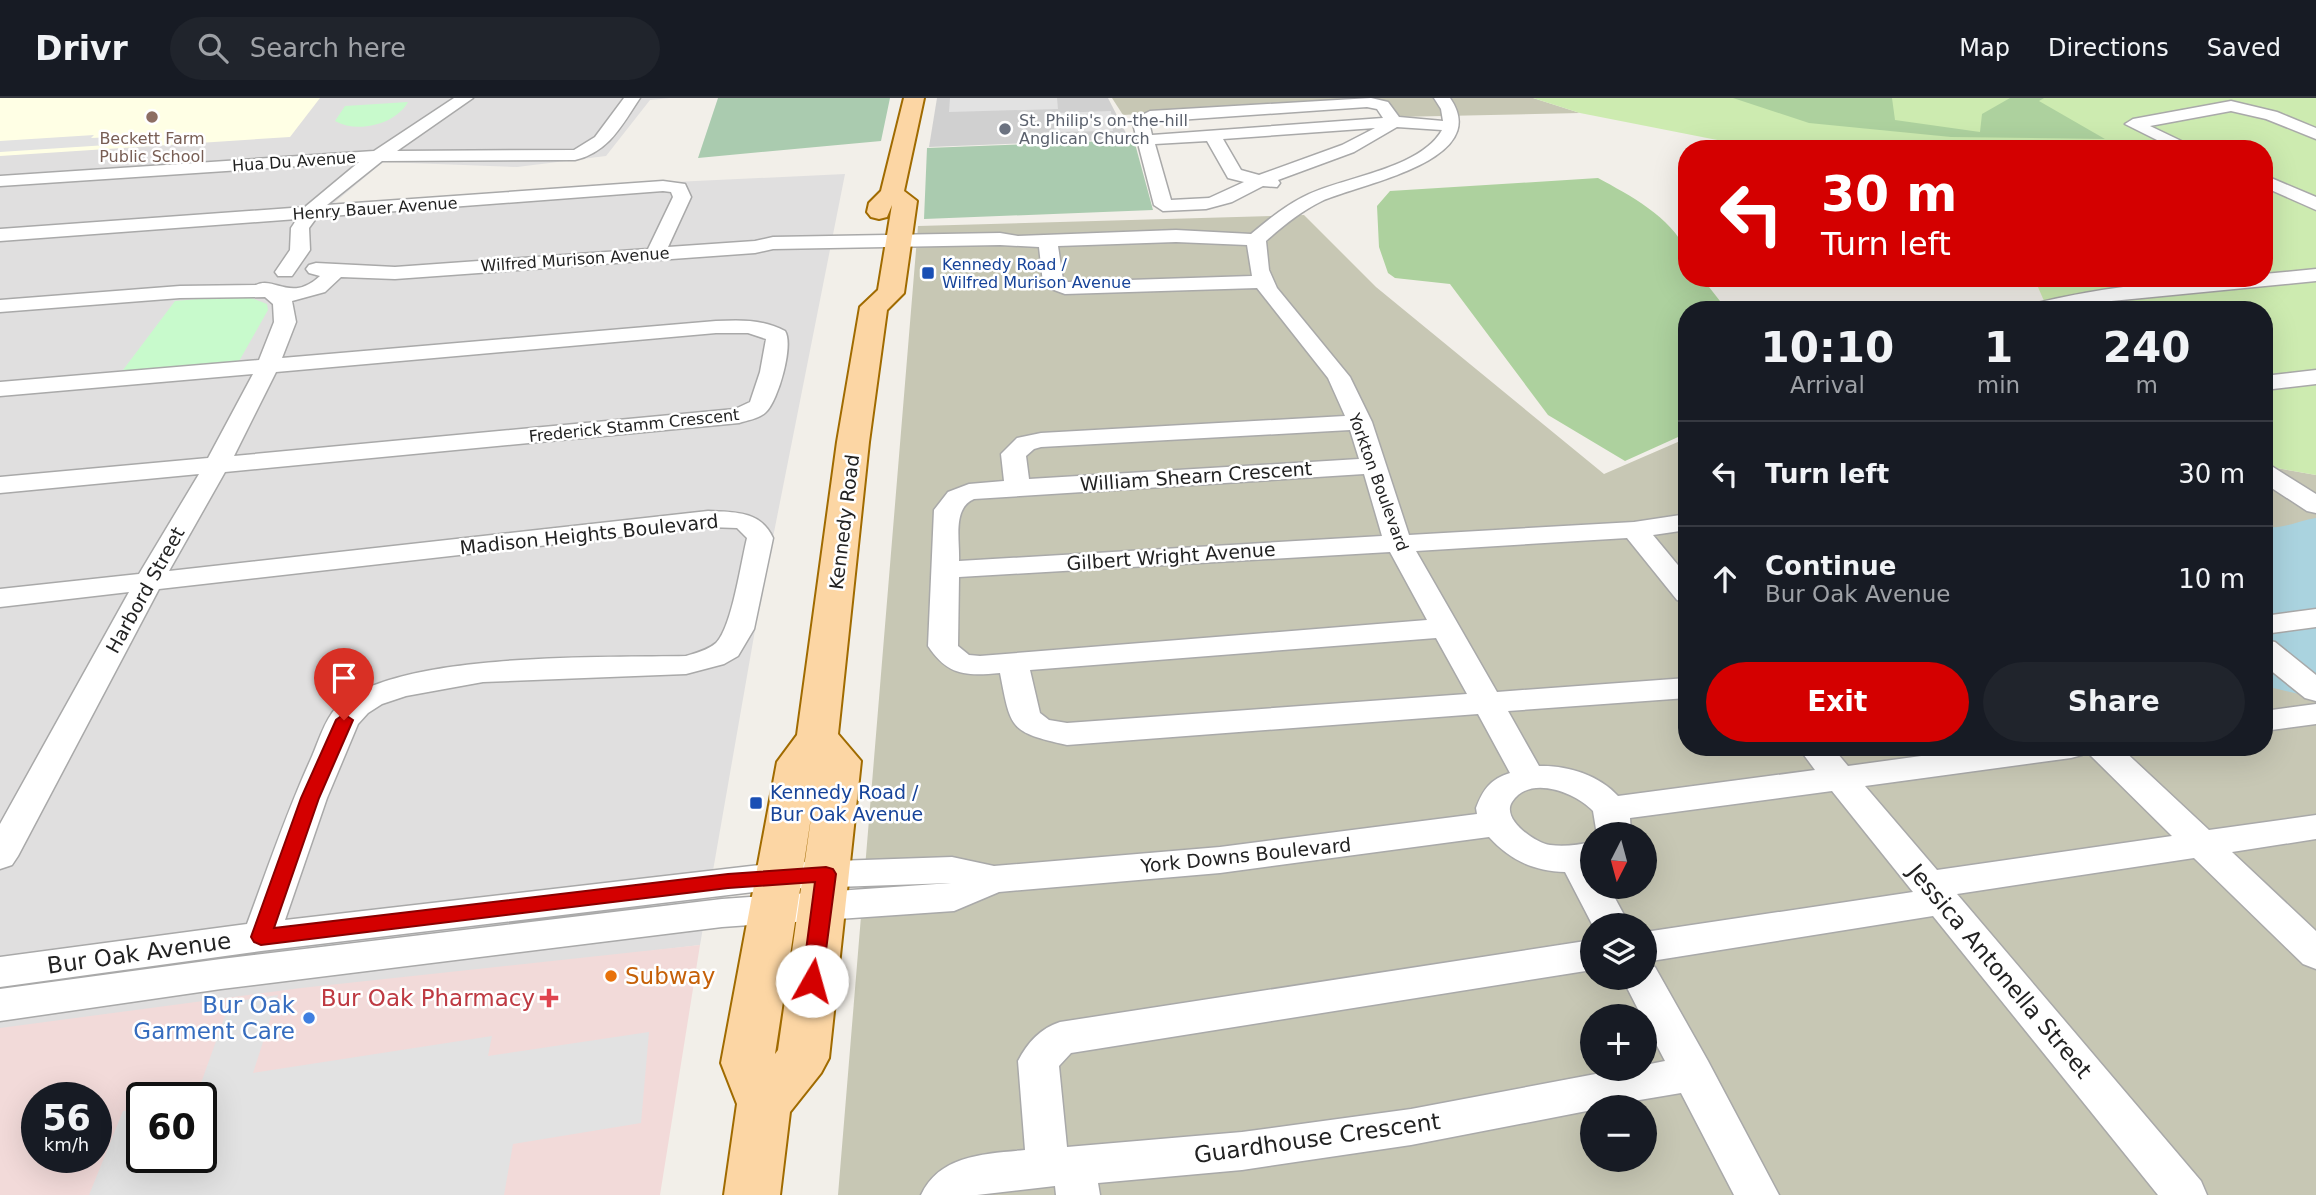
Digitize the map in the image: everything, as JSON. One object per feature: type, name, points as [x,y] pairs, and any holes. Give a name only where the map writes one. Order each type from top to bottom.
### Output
[{"type":"main road","name":"Kennedy Road","points":[[764,1104],[747,1063],[798,762],[817,737],[853,442],[879,262],[905,201],[892,194],[914,98]]},
{"type":"main road","points":[[752,1195],[764,1104],[803,1058],[841,761],[817,737]]},
{"type":"street","points":[[276,283],[300,250],[300,228],[310,213],[337,186],[465,98]]},
{"type":"street","name":"Hua Du Avenue","points":[[0,181],[378,156],[557,156],[588,153],[598,146],[632,98]]},
{"type":"street","points":[[1256,240],[1293,209],[1314,198],[1390,172],[1448,140],[1452,116],[1442,98]]},
{"type":"street","points":[[1394,122],[1382,105],[1367,102],[1150,116],[1140,120],[1163,205],[1208,204],[1227,198],[1261,180],[1297,147],[1394,122],[1452,125]]},
{"type":"street","points":[[2169,140],[2133,124],[2231,106],[2270,116],[2316,135]]},
{"type":"street","points":[[1146,140],[1212,135],[1339,155],[1373,139],[1394,122]]},
{"type":"street","points":[[1212,135],[1234,174],[1314,198]]},
{"type":"street","points":[[2273,184],[2316,204]]},
{"type":"street","name":"Henry Bauer Avenue","points":[[0,235],[649,187],[679,188],[682,197],[656,253]]},
{"type":"street","name":"Wilfred Murison Avenue","points":[[321,279],[755,247],[879,262],[1018,242],[1176,236],[1256,240]]},
{"type":"street","name":"Yorkton Boulevard","points":[[1256,240],[1264,282],[1339,377],[1360,422],[1398,542],[1529,777]]},
{"type":"street","points":[[1048,241],[1053,283],[1065,288],[1264,282]]},
{"type":"street","points":[[300,250],[308,253],[321,279]]},
{"type":"street","points":[[276,283],[312,268],[321,279]]},
{"type":"street","points":[[2273,279],[2316,275]]},
{"type":"street","points":[[0,306],[321,279]]},
{"type":"street","name":"Harbord Street","points":[[0,856],[149,580],[216,466],[268,366],[285,322],[321,279]]},
{"type":"street","points":[[276,283],[283,303],[285,322]]},
{"type":"street","points":[[2076,301],[2193,287]]},
{"type":"street","name":"Frederick Stamm Crescent","points":[[216,466],[744,415],[762,402],[779,346],[777,336],[770,330],[716,327],[268,366]]},
{"type":"street","points":[[0,389],[268,366]]},
{"type":"street","points":[[2273,382],[2316,377]]},
{"type":"street","points":[[1018,487],[1013,454],[1026,443],[1041,440],[1360,422]]},
{"type":"street","points":[[0,485],[216,466]]},
{"type":"street","name":"William Shearn Crescent","points":[[1373,466],[1018,487],[969,492],[957,496],[947,510],[943,646],[951,658],[962,665],[1444,628]]},
{"type":"street","points":[[2273,478],[2316,505]]},
{"type":"street","name":"Madison Heights Boulevard","points":[[0,597],[708,519],[750,523],[758,531],[760,538],[743,616],[728,648],[712,658],[686,665],[483,672],[401,687],[371,697],[356,706],[344,720],[310,798],[261,937]]},
{"type":"street","name":"Gilbert Wright Avenue","points":[[944,570],[1634,530],[1678,523]]},
{"type":"street","points":[[1634,530],[1678,583]]},
{"type":"street","points":[[2273,624],[2316,618]]},
{"type":"street","points":[[2273,656],[2316,691]]},
{"type":"street","points":[[1013,661],[1025,718],[1039,728],[1067,734],[1678,689]]},
{"type":"street","points":[[2273,720],[2316,715]]},
{"type":"street","name":"Jessica Antonella Street","points":[[1821,756],[2185,1195]]},
{"type":"street","points":[[1580,857],[1556,859],[1529,851],[1506,836],[1497,824],[1493,811],[1495,799],[1502,789],[1529,777],[1560,777],[1590,789],[1612,822],[1839,778],[2004,756]]},
{"type":"street","points":[[2109,756],[2316,954]]},
{"type":"street","name":"York Downs Boulevard","points":[[776,892],[824,890],[954,897],[994,879],[1220,860],[1497,824]]},
{"type":"street","points":[[1657,945],[2316,827]]},
{"type":"street","name":"Bur Oak Avenue","points":[[0,972],[261,937],[776,892]]},
{"type":"street","name":"Bur Oak Avenue","points":[[0,1005],[776,892]]},
{"type":"street","points":[[1067,1176],[1038,1061],[1060,1038],[1580,957]]},
{"type":"street","points":[[1648,990],[1758,1195]]},
{"type":"street","name":"Guardhouse Crescent","points":[[943,1195],[951,1186],[976,1174],[1067,1176],[1411,1127],[1694,1073]]},
{"type":"shaded area","points":[[0,98],[670,98],[650,100],[606,156],[517,167],[383,162],[328,208],[590,186],[845,174],[758,613],[700,945],[0,1030]]},
{"type":"shaded area","name":"Beckett Farm Public School","points":[[0,98],[320,98],[290,137],[0,156]]},
{"type":"shaded area","points":[[718,98],[890,98],[881,141],[698,158]]},
{"type":"shaded area","points":[[937,98],[1108,98],[1129,139],[929,147]]},
{"type":"shaded area","points":[[950,98],[1057,98],[1058,109],[949,112]]},
{"type":"shaded area","points":[[1112,98],[1533,98],[1580,113],[1396,117],[1376,100],[1123,115]]},
{"type":"shaded area","points":[[1111,111],[1113,131],[1054,132],[1054,113]]},
{"type":"shaded area","points":[[94,135],[91,138],[115,137],[107,145],[0,152],[0,141]]},
{"type":"shaded area","points":[[1134,140],[1153,210],[924,219],[927,148]]},
{"type":"shaded area","points":[[1304,215],[1376,287],[1604,474],[1678,442],[1678,756],[2273,756],[2273,467],[2316,475],[2316,1195],[838,1195],[918,226]]},
{"type":"shaded area","points":[[700,945],[660,1195],[0,1195],[0,1028],[301,988]]},
{"type":"shaded area","points":[[278,995],[253,1073],[492,1036],[488,1056],[649,1032],[641,1123],[513,1144],[504,1195],[89,1195],[98,1173],[112,1173],[112,1138],[123,1111],[126,1111],[126,1173],[217,1173],[217,1082],[201,1082],[230,1002]]},
{"type":"green space","points":[[1533,98],[2316,98],[2316,475],[2273,467],[2273,301],[2044,301],[2038,287],[2273,287],[2273,140],[1717,140],[1580,113]]},
{"type":"green space","points":[[1733,98],[1892,98],[1895,120],[1980,132],[1982,114],[2010,98],[2044,98],[2039,101],[2105,139],[1951,137],[1809,123]]},
{"type":"green space","points":[[408,102],[395,116],[376,125],[354,127],[335,121],[345,106]]},
{"type":"green space","points":[[1598,178],[1660,217],[1678,238],[1678,287],[1709,287],[1720,301],[1678,301],[1678,437],[1625,461],[1548,415],[1450,284],[1395,278],[1388,273],[1379,247],[1377,206],[1390,191]]},
{"type":"green space","points":[[244,295],[267,304],[268,310],[238,363],[120,374],[175,301]]},
{"type":"water","points":[[2316,518],[2316,698],[2273,688],[2273,527]]},
{"type":"place","name":"Beckett Farm Public School","points":[[152,117]]},
{"type":"place","name":"St. Philip's on-the-hill Anglican Church","points":[[1005,129]]},
{"type":"place","name":"Kennedy Road / Wilfred Murison Avenue","points":[[928,273]]},
{"type":"place","name":"Kennedy Road / Bur Oak Avenue","points":[[756,803]]},
{"type":"place","name":"Subway","points":[[611,976]]},
{"type":"place","name":"Bur Oak Pharmacy","points":[[549,998]]},
{"type":"place","name":"Bur Oak Garment Care","points":[[309,1018]]},
{"type":"route","points":[[344,720],[310,798],[261,937],[728,881],[826,874],[812,981]]}]
